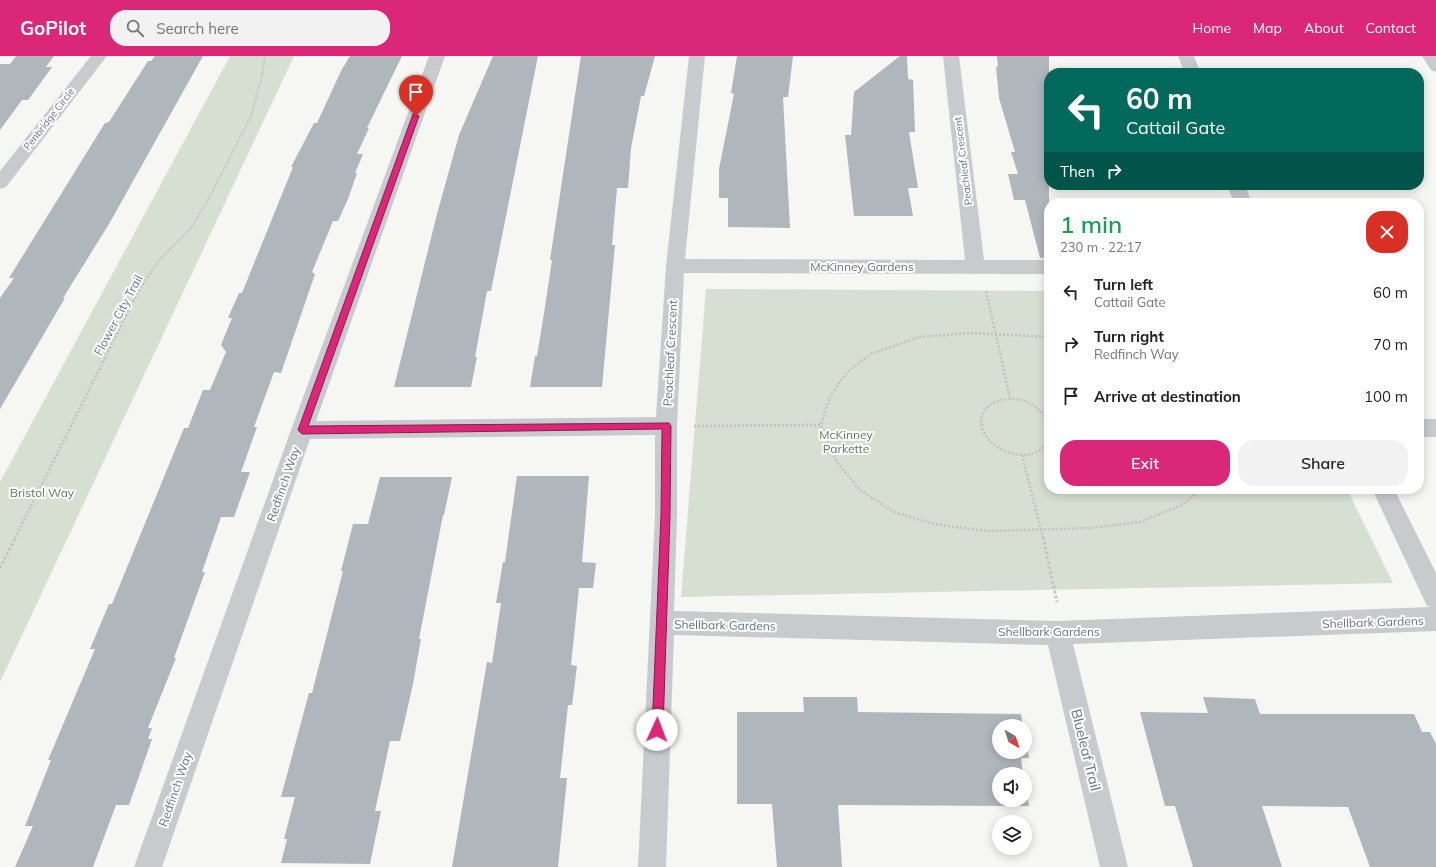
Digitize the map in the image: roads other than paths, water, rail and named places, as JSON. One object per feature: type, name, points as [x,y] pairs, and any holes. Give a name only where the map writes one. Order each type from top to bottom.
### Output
[{"type":"street","name":"Penbridge Circle","points":[[0,183],[99,56]]},
{"type":"street","name":"Redfinch Way","points":[[148,867],[302,430],[437,56]]},
{"type":"street","name":"Peachleaf Crescent","points":[[652,867],[666,515],[666,426],[675,266],[697,56]]},
{"type":"street","name":"Peachleaf Crescent","points":[[951,56],[976,267]]},
{"type":"street","points":[[1186,56],[1191,68]]},
{"type":"street","points":[[1430,56],[1436,67]]},
{"type":"street","name":"McKinney Gardens","points":[[675,266],[1044,267]]},
{"type":"street","points":[[302,430],[666,426]]},
{"type":"street","points":[[1424,428],[1436,428]]},
{"type":"street","points":[[1385,494],[1436,598]]},
{"type":"street","name":"Shellbark Gardens","points":[[662,623],[1058,633],[1436,619]]},
{"type":"street","name":"Blueleaf Trail","points":[[1058,633],[1114,867]]},
{"type":"park label","name":"McKinney Parkette","points":[[846,441]]},
{"type":"park label","name":"Bristol Way","points":[[42,492]]}]
